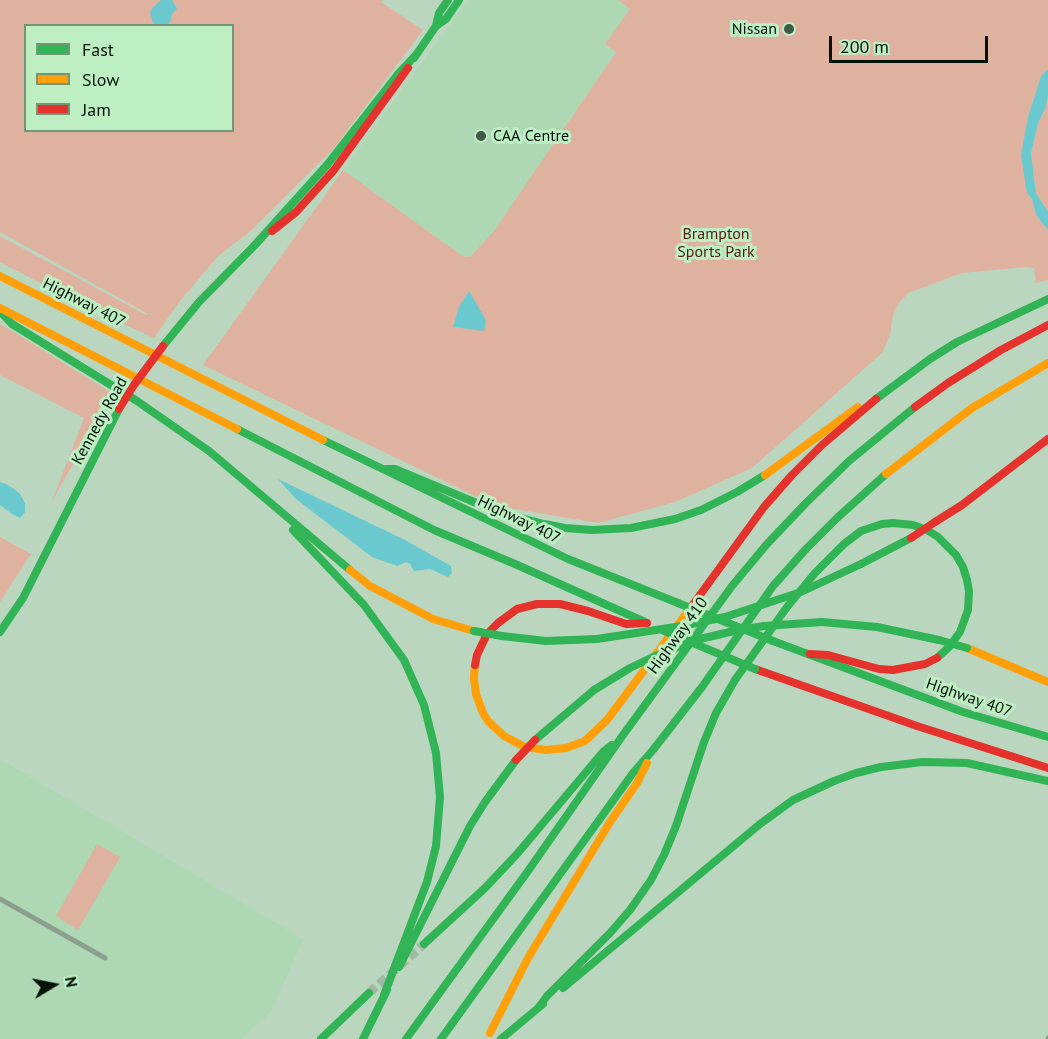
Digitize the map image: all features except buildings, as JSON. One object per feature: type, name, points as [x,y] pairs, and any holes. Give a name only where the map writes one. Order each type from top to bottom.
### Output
[{"type":"main road","name":"Kennedy Road","points":[[0,632],[23,598],[119,409],[163,346],[199,302],[254,246],[296,212],[333,170],[404,76],[436,26],[439,13],[448,0]]},
{"type":"main road","name":"Kennedy Road","points":[[436,26],[446,19],[459,0]]},
{"type":"main road","name":"Highway 407","points":[[0,276],[381,469],[568,559],[963,712],[1048,737]]},
{"type":"main road","points":[[647,624],[626,624],[560,604],[537,604],[517,609],[498,622],[487,634],[477,656],[474,679],[476,694],[483,713],[504,736],[525,747],[546,750],[566,748],[585,741],[607,720],[621,702],[764,507],[822,445],[864,408],[930,359],[957,342],[1048,299]]},
{"type":"main road","points":[[0,309],[12,324],[137,401],[208,451],[370,586],[433,619],[474,631],[502,636],[546,641],[597,639],[682,626],[745,611],[801,592],[911,538],[962,505],[1048,439]]},
{"type":"main road","points":[[0,309],[434,530],[647,624],[755,669],[917,726],[1048,768]]},
{"type":"main road","name":"Highway 410","points":[[406,1039],[623,735],[732,586],[767,544],[849,461],[921,402],[1001,350],[1048,325]]},
{"type":"main road","points":[[381,469],[396,469],[498,512],[544,524],[592,530],[654,524],[701,510],[738,492],[917,365],[930,359]]},
{"type":"main road","points":[[441,1039],[633,773],[702,687],[773,586],[806,549],[878,481],[938,432],[972,408],[1048,363]]},
{"type":"main road","points":[[278,509],[285,521],[375,619],[404,660],[418,691],[434,740],[440,797],[436,846],[427,882],[384,995]]},
{"type":"main road","points":[[539,1007],[547,996],[610,933],[651,880],[676,826],[704,742],[721,704],[735,680],[787,607],[836,551],[861,531],[893,523],[913,525],[927,530],[938,537],[956,555],[967,580],[968,610],[960,632],[937,658],[914,668],[879,669],[828,655],[810,654]]},
{"type":"main road","points":[[363,1039],[470,826],[485,802],[516,760],[535,740],[594,690],[630,668],[696,640],[764,626],[822,622],[877,627],[939,640],[967,648],[1048,682]]},
{"type":"main road","points":[[424,944],[518,854],[603,752],[623,735]]},
{"type":"main road","points":[[490,1033],[528,958],[610,822],[637,783],[653,750]]},
{"type":"main road","points":[[501,1039],[760,824],[793,800],[823,785],[881,767],[922,762],[994,768],[1048,781]]},
{"type":"main road","points":[[321,1039],[369,993]]},
{"type":"street","points":[[0,899],[105,958]]},
{"type":"shaded area","points":[[468,0],[618,0],[630,9],[605,44],[616,52],[494,231],[471,256],[466,257],[343,170]]},
{"type":"shaded area","points":[[0,759],[303,939],[271,1012],[241,1039],[0,1039]]},
{"type":"green space","points":[[0,0],[382,0],[381,2],[423,30],[334,148],[252,230],[218,256],[180,301],[154,338],[86,307],[0,262],[0,236],[146,315],[148,314],[0,232]]},
{"type":"green space","name":"Brampton Sports Park","points":[[618,0],[1048,0],[1048,69],[1041,76],[1028,117],[1027,193],[1032,199],[1036,215],[1048,230],[1048,280],[1036,283],[1034,268],[1026,267],[962,273],[908,293],[899,303],[893,315],[890,335],[882,353],[752,468],[675,502],[598,523],[496,506],[203,365],[343,170],[461,255],[471,256],[494,231],[616,52],[605,44],[630,9]]},
{"type":"green space","points":[[1048,94],[1048,212],[1036,193],[1031,154]]},
{"type":"green space","points":[[0,324],[113,394],[52,501],[84,418],[0,375]]},
{"type":"green space","points":[[0,537],[31,554],[0,602]]},
{"type":"green space","points":[[97,844],[120,857],[78,930],[56,916]]},
{"type":"water","points":[[161,0],[172,0],[177,9],[168,24],[155,24],[150,13]]},
{"type":"water","points":[[1048,69],[1046,107],[1038,123],[1031,154],[1036,193],[1048,212],[1048,230],[1036,215],[1032,199],[1027,193],[1021,155],[1028,117],[1041,76]]},
{"type":"water","points":[[469,291],[486,320],[484,331],[453,327],[459,307]]},
{"type":"water","points":[[278,479],[405,540],[451,566],[452,573],[448,577],[430,569],[414,571],[406,562],[397,566],[372,557],[296,499]]},
{"type":"water","points":[[0,482],[20,494],[25,503],[25,512],[20,518],[0,505]]},
{"type":"tunnel","points":[[369,993],[424,944]]},
{"type":"traffic: fast","points":[[436,26],[439,13],[448,0]]},
{"type":"traffic: fast","points":[[414,58],[436,26],[446,19],[459,0]]},
{"type":"traffic: fast","points":[[163,346],[199,302],[254,246],[327,165],[399,73],[416,55]]},
{"type":"traffic: fast","points":[[876,399],[957,342],[1048,299]]},
{"type":"traffic: fast","points":[[0,311],[12,324],[137,401],[209,451],[350,570]]},
{"type":"traffic: fast","points":[[406,1039],[732,586],[805,504],[849,461],[915,407]]},
{"type":"traffic: fast","points":[[0,632],[23,598],[119,409]]},
{"type":"traffic: fast","points":[[237,429],[434,530],[645,622]]},
{"type":"traffic: fast","points":[[323,440],[568,559],[678,603]]},
{"type":"traffic: fast","points":[[386,469],[395,469],[498,512],[544,524],[592,530],[631,528],[675,519],[701,510],[765,475]]},
{"type":"traffic: fast","points":[[441,1039],[633,773],[702,687],[773,586],[837,518],[886,474]]},
{"type":"traffic: fast","points":[[539,1007],[547,996],[610,933],[651,880],[676,826],[716,713],[735,680],[787,607],[815,573],[844,544],[861,531],[882,524],[913,525],[938,537],[956,555],[967,580],[968,610],[960,632],[937,658]]},
{"type":"traffic: fast","points":[[293,530],[364,605],[404,660],[424,705],[436,753],[440,797],[436,846],[427,882],[384,995]]},
{"type":"traffic: fast","points":[[861,564],[911,538]]},
{"type":"traffic: fast","points":[[597,639],[725,617],[801,592],[861,564]]},
{"type":"traffic: fast","points":[[678,603],[773,641]]},
{"type":"traffic: fast","points":[[822,622],[877,627],[939,640]]},
{"type":"traffic: fast","points":[[594,690],[630,668],[696,640],[764,626],[822,622]]},
{"type":"traffic: fast","points":[[662,630],[755,669]]},
{"type":"traffic: fast","points":[[474,631],[502,636]]},
{"type":"traffic: fast","points":[[502,636],[546,641],[597,639]]},
{"type":"traffic: fast","points":[[939,640],[967,648]]},
{"type":"traffic: fast","points":[[773,641],[963,712],[1048,737]]},
{"type":"traffic: fast","points":[[535,740],[594,690]]},
{"type":"traffic: fast","points":[[424,944],[485,888],[517,854],[603,752],[612,745]]},
{"type":"traffic: fast","points":[[399,967],[470,826],[516,760]]},
{"type":"traffic: fast","points":[[563,988],[760,824],[793,800],[834,781],[881,767],[922,762],[967,763],[1048,781]]},
{"type":"traffic: fast","points":[[363,1039],[387,990]]},
{"type":"traffic: fast","points":[[321,1039],[369,993]]},
{"type":"traffic: fast","points":[[501,1039],[543,1004]]},
{"type":"traffic: slow","points":[[0,276],[323,440]]},
{"type":"traffic: slow","points":[[0,308],[237,429]]},
{"type":"traffic: slow","points":[[886,474],[972,408],[1048,363]]},
{"type":"traffic: slow","points":[[765,475],[858,407]]},
{"type":"traffic: slow","points":[[350,570],[370,586],[433,619],[474,631]]},
{"type":"traffic: slow","points":[[475,665],[476,694],[483,713],[504,736],[525,747],[546,750],[566,748],[585,741],[607,720],[689,610]]},
{"type":"traffic: slow","points":[[967,648],[1048,682]]},
{"type":"traffic: slow","points":[[490,1033],[528,958],[610,822],[637,783],[647,763]]},
{"type":"traffic: jam","points":[[272,231],[296,212],[334,170],[408,68]]},
{"type":"traffic: jam","points":[[915,407],[1001,350],[1048,325]]},
{"type":"traffic: jam","points":[[119,409],[163,346]]},
{"type":"traffic: jam","points":[[689,610],[764,507],[792,475],[822,445],[876,399]]},
{"type":"traffic: jam","points":[[935,522],[962,505],[1048,439]]},
{"type":"traffic: jam","points":[[911,538],[935,522]]},
{"type":"traffic: jam","points":[[475,665],[487,634],[498,623],[517,609],[537,604],[560,604],[626,624],[647,623]]},
{"type":"traffic: jam","points":[[810,654],[828,655],[879,669],[893,670],[925,664],[937,658]]},
{"type":"traffic: jam","points":[[755,669],[917,726],[1048,768]]},
{"type":"traffic: jam","points":[[516,760],[535,740]]},
{"type":"place","name":"Nissan","points":[[789,29]]},
{"type":"place","name":"CAA Centre","points":[[481,136]]}]
